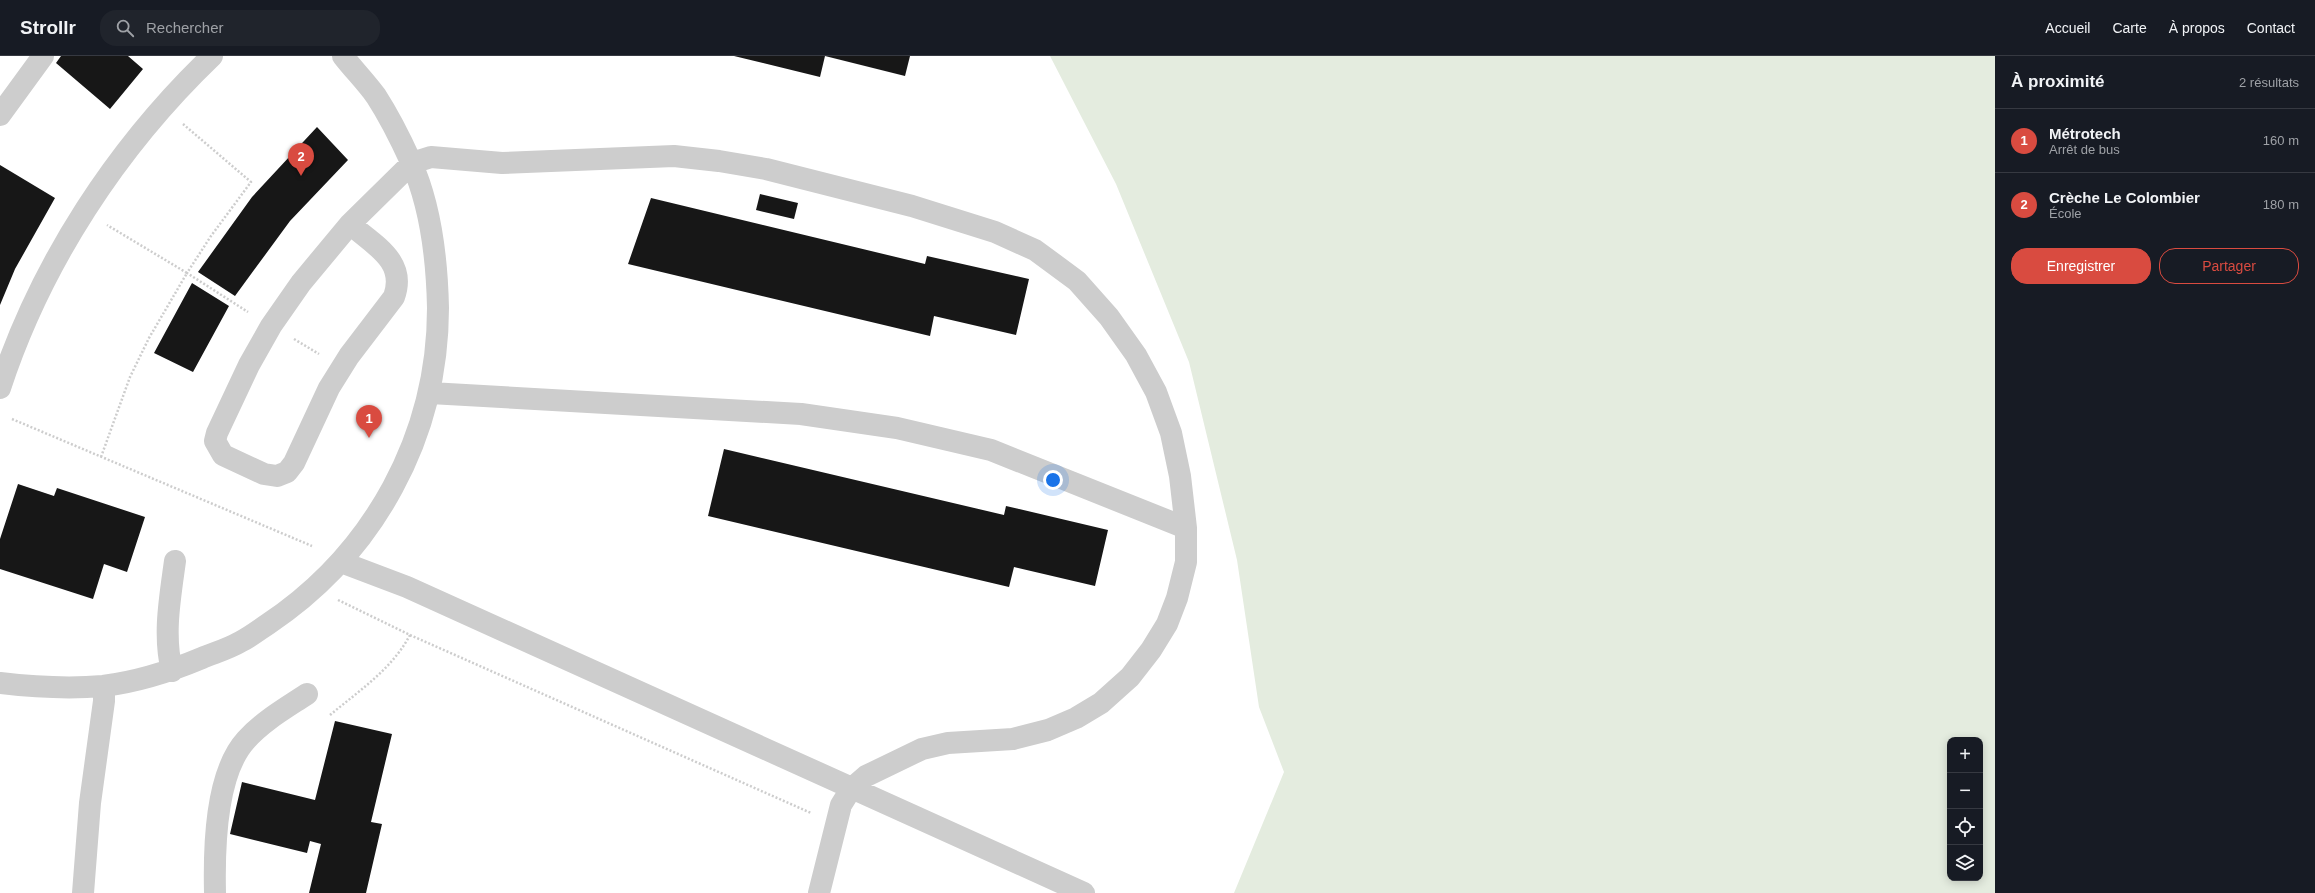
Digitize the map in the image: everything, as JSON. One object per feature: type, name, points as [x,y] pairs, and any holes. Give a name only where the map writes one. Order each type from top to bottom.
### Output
[{"type":"lane","points":[[0,115],[43,56]]},
{"type":"lane","points":[[0,388],[12,352],[49,273],[84,212],[146,126],[212,56]]},
{"type":"lane","points":[[0,683],[40,688],[104,686],[172,671],[241,642],[295,606],[315,589],[342,562],[388,499],[413,447],[430,393],[438,338],[438,272],[430,221],[412,163],[375,95],[343,56]]},
{"type":"lane","points":[[350,224],[393,262],[397,274],[398,287],[394,298],[349,356],[329,388],[294,463],[287,472],[277,476],[264,474],[223,455],[215,441],[217,433],[249,365],[271,326],[301,283],[350,224],[412,163],[431,157],[502,162],[631,156],[674,156],[719,161],[766,169],[912,206],[994,232],[1035,250],[1077,281],[1108,317],[1136,355],[1156,392],[1171,433],[1180,476],[1186,528],[1186,562],[1177,598],[1166,624],[1151,650],[1130,677],[1101,703],[1076,718],[1048,730],[1013,739],[948,743],[922,749],[866,776],[850,789],[840,805],[819,893]]},
{"type":"lane","points":[[430,393],[802,414],[898,428],[991,450],[1186,528]]},
{"type":"lane","points":[[172,671],[167,636],[175,562]]},
{"type":"lane","points":[[342,562],[407,588],[850,789],[1084,893]]},
{"type":"lane","points":[[84,893],[90,803],[104,701],[104,686]]},
{"type":"lane","points":[[215,893],[216,828],[222,793],[232,763],[245,741],[261,725],[307,694]]},
{"type":"path","points":[[102,457],[130,377],[150,338],[187,273],[211,236],[251,182],[163,107]]},
{"type":"path","points":[[84,212],[238,305]]},
{"type":"path","points":[[12,419],[312,546]]},
{"type":"path","points":[[315,589],[410,635],[836,824]]},
{"type":"path","points":[[330,715],[386,669],[402,650],[410,635]]},
{"type":"shaded area","points":[[1050,56],[1995,56],[1995,893],[1234,893],[1284,772],[1259,707],[1237,560],[1189,362],[1116,184]]},
{"type":"building","points":[[61,56],[128,56],[143,69],[110,109],[56,63]]},
{"type":"building","points":[[734,56],[825,56],[820,77]]},
{"type":"building","points":[[825,56],[910,56],[905,76]]},
{"type":"building","points":[[317,127],[348,160],[290,221],[235,296],[198,272],[252,197]]},
{"type":"building","points":[[0,165],[55,198],[15,269],[0,305]]},
{"type":"building","points":[[760,194],[798,203],[794,219],[756,210]]},
{"type":"building","points":[[651,198],[925,264],[927,256],[1029,279],[1016,335],[934,316],[930,336],[628,264]]},
{"type":"building","points":[[192,283],[229,306],[193,372],[154,353]]},
{"type":"building","points":[[724,449],[1004,515],[1006,506],[1108,530],[1095,586],[1014,567],[1009,587],[708,516]]},
{"type":"building","points":[[18,484],[54,496],[57,488],[145,517],[127,572],[104,564],[93,599],[0,569],[0,539]]},
{"type":"building","points":[[335,721],[392,734],[371,822],[382,824],[366,893],[309,893],[321,844],[310,841],[307,853],[230,834],[242,782],[315,800]]},
{"type":"place","name":"Crèche Le Colombier","points":[[301,176]]},
{"type":"place","name":"Métrotech","points":[[369,438]]}]
